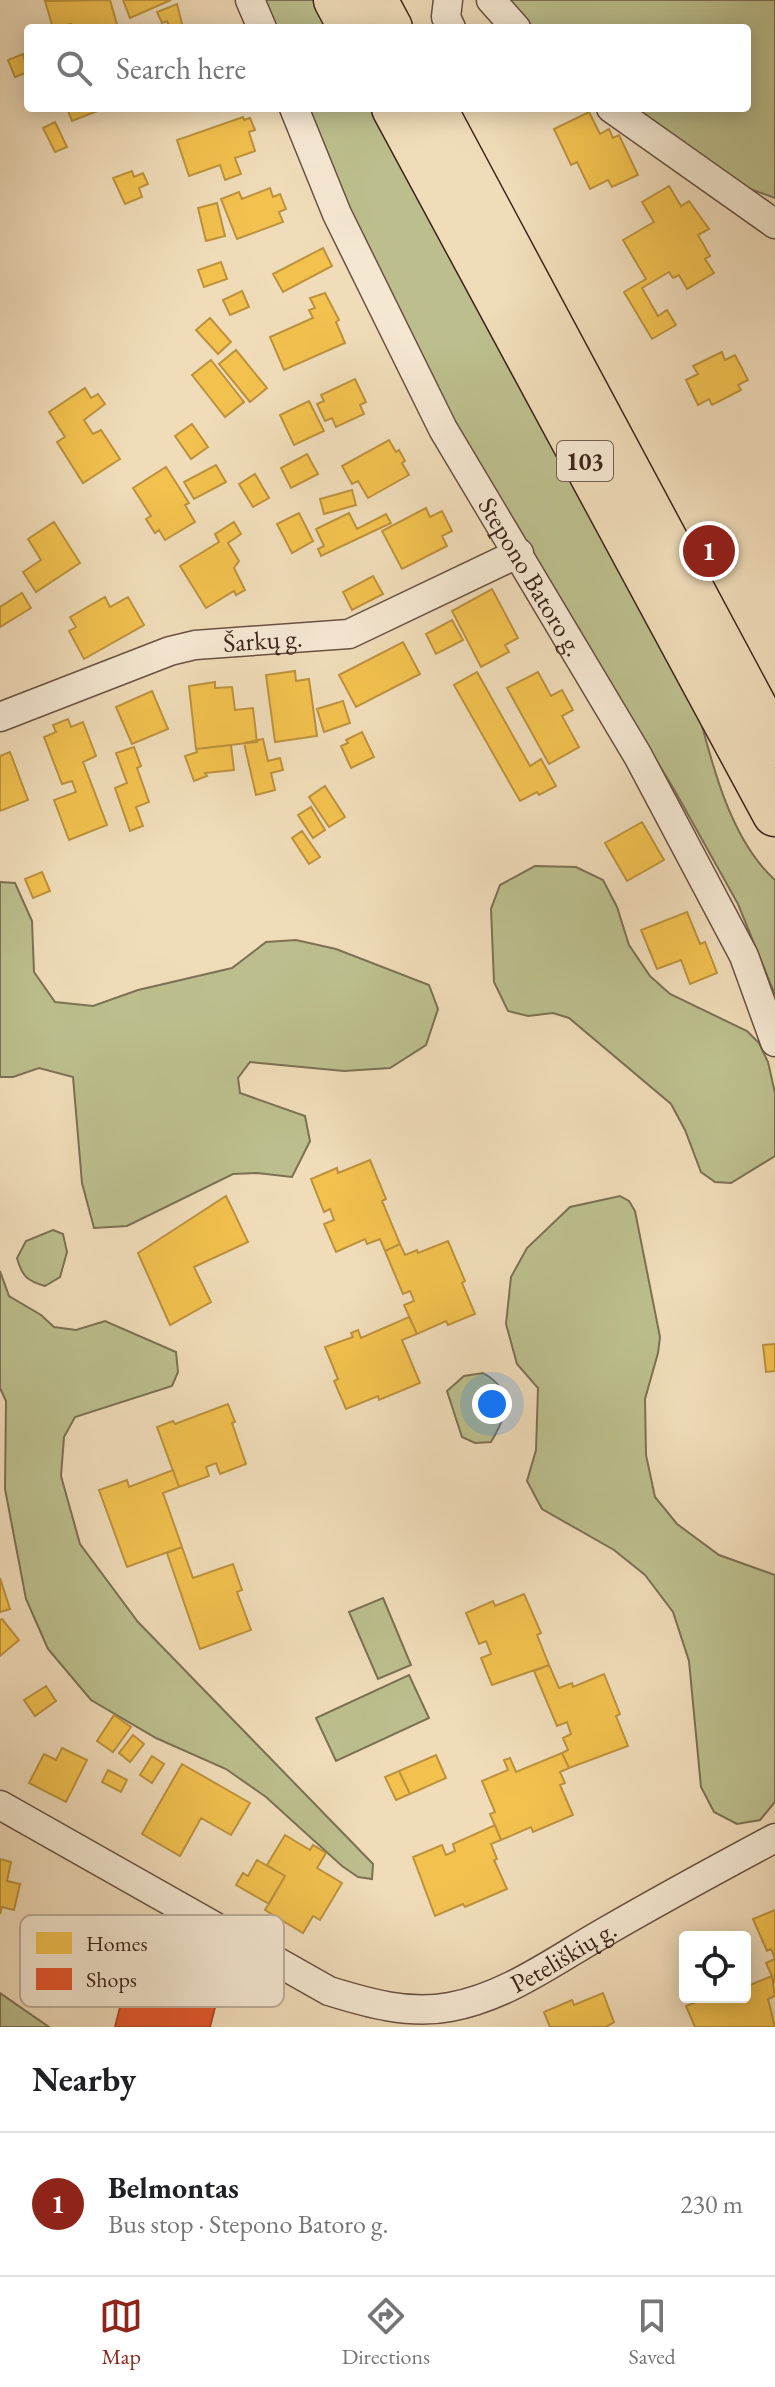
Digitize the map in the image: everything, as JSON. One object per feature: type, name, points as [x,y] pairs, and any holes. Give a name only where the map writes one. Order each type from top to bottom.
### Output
[{"type":"main road","points":[[336,0],[349,24]]},
{"type":"main road","points":[[375,0],[388,24]]},
{"type":"main road","name":"103","points":[[396,112],[775,814]]},
{"type":"main road","name":"103","points":[[436,112],[775,745]]},
{"type":"street","points":[[250,0],[260,24]]},
{"type":"street","points":[[448,0],[446,17],[449,24]]},
{"type":"street","name":"Stepono Batoro g.","points":[[296,112],[337,214],[436,415],[638,756],[737,942],[775,1042]]},
{"type":"street","points":[[617,112],[775,224]]},
{"type":"street","name":"Šarkų g.","points":[[0,717],[170,651],[195,645],[349,634],[519,553]]},
{"type":"street","name":"Peteliškių g.","points":[[0,1805],[195,1915]]},
{"type":"street","name":"Peteliškių g.","points":[[284,1966],[329,1991],[369,2003],[408,2010],[448,2008],[471,2002],[533,1975],[775,1838]]},
{"type":"green space","points":[[261,0],[318,0],[330,24],[271,24]]},
{"type":"green space","points":[[497,0],[775,0],[775,198],[695,169],[618,112],[751,112],[751,24],[518,24]]},
{"type":"green space","points":[[308,112],[378,112],[693,691],[713,766],[732,817],[758,862],[775,880],[775,995],[738,904],[675,791],[431,383],[358,233]]},
{"type":"green space","points":[[535,866],[576,867],[603,880],[617,907],[629,945],[650,976],[670,994],[747,1031],[759,1043],[768,1062],[775,1093],[775,1156],[731,1183],[715,1182],[701,1172],[671,1104],[569,1018],[553,1013],[528,1016],[508,1011],[494,982],[491,909],[500,885]]},
{"type":"green space","points":[[0,882],[15,883],[32,921],[34,972],[55,1002],[93,1006],[138,990],[232,968],[266,942],[296,940],[336,949],[429,985],[438,1009],[426,1045],[390,1068],[344,1071],[250,1062],[238,1078],[240,1093],[305,1116],[310,1141],[292,1177],[233,1174],[127,1226],[94,1228],[82,1183],[73,1077],[39,1068],[13,1077],[0,1077]]},
{"type":"green space","points":[[620,1196],[629,1201],[635,1211],[660,1337],[645,1399],[646,1455],[655,1497],[677,1524],[719,1555],[775,1575],[775,1802],[760,1820],[737,1824],[714,1812],[701,1787],[689,1661],[673,1612],[645,1575],[614,1550],[542,1509],[527,1481],[536,1450],[538,1388],[517,1364],[506,1324],[511,1277],[527,1248],[570,1207]]},
{"type":"green space","points":[[53,1230],[63,1234],[67,1252],[60,1277],[45,1286],[26,1277],[17,1258],[26,1241]]},
{"type":"green space","points":[[0,1271],[9,1296],[41,1315],[54,1327],[76,1330],[105,1321],[176,1352],[178,1372],[172,1386],[75,1417],[64,1437],[61,1476],[80,1544],[138,1622],[373,1864],[372,1879],[358,1877],[342,1866],[266,1797],[226,1769],[156,1738],[91,1700],[48,1649],[26,1599],[5,1489],[6,1401],[0,1388]]},
{"type":"green space","points":[[483,1373],[501,1388],[506,1404],[491,1442],[475,1443],[462,1437],[447,1391],[464,1376]]},
{"type":"green space","points":[[383,1598],[411,1665],[378,1679],[349,1612]]},
{"type":"green space","points":[[409,1675],[429,1718],[336,1761],[316,1718]]},
{"type":"green space","points":[[0,1993],[49,2027],[0,2027]]},
{"type":"building: Homes","points":[[110,0],[117,24],[52,24],[45,1]]},
{"type":"building: Homes","points":[[123,0],[171,0],[130,18]]},
{"type":"building: Homes","points":[[177,4],[182,24],[162,23],[157,12]]},
{"type":"building: Homes","points":[[23,54],[24,74],[15,77],[8,60]]},
{"type":"building: Homes","points":[[69,112],[95,112],[72,121]]},
{"type":"building: Homes","points":[[589,112],[600,134],[609,129],[613,138],[619,135],[638,175],[612,187],[608,180],[590,189],[577,162],[571,165],[554,129]]},
{"type":"building: Homes","points":[[243,117],[244,120],[250,118],[255,130],[249,132],[255,151],[235,158],[241,174],[225,180],[220,165],[189,176],[177,140]]},
{"type":"building: Homes","points":[[55,122],[67,147],[55,152],[43,128]]},
{"type":"building: Homes","points":[[132,171],[134,177],[143,173],[148,184],[139,188],[142,197],[125,204],[113,178]]},
{"type":"building: Homes","points":[[669,186],[681,206],[689,201],[709,229],[698,235],[710,256],[705,259],[714,273],[687,289],[679,275],[673,278],[669,272],[642,288],[658,316],[667,310],[676,325],[652,339],[624,292],[646,279],[623,240],[654,222],[642,202]]},
{"type":"building: Homes","points":[[270,188],[273,197],[280,194],[286,209],[279,212],[283,222],[237,239],[221,199],[239,192],[242,199]]},
{"type":"building: Homes","points":[[217,203],[225,236],[206,241],[198,208]]},
{"type":"building: Homes","points":[[323,248],[332,266],[283,292],[273,274]]},
{"type":"building: Homes","points":[[221,262],[227,279],[204,287],[198,270]]},
{"type":"building: Homes","points":[[242,291],[249,307],[230,315],[223,300]]},
{"type":"building: Homes","points":[[325,293],[339,320],[336,322],[345,343],[284,370],[270,337],[313,318],[309,310],[315,308],[310,298]]},
{"type":"building: Homes","points":[[210,318],[231,342],[218,354],[196,330]]},
{"type":"building: Homes","points":[[236,350],[267,388],[250,402],[219,364]]},
{"type":"building: Homes","points":[[722,352],[725,360],[735,355],[748,380],[738,385],[741,390],[712,405],[709,399],[698,405],[686,380],[698,374],[693,366]]},
{"type":"building: Homes","points":[[211,360],[244,402],[225,417],[192,375]]},
{"type":"building: Homes","points":[[355,379],[366,402],[360,405],[364,414],[336,427],[332,418],[325,421],[317,404],[324,401],[321,395]]},
{"type":"building: Homes","points":[[85,388],[91,398],[98,394],[105,404],[84,420],[93,434],[101,430],[120,459],[83,483],[57,442],[65,437],[49,412]]},
{"type":"building: Homes","points":[[309,401],[324,431],[294,445],[280,415]]},
{"type":"building: Homes","points":[[192,424],[208,447],[191,459],[175,436]]},
{"type":"building: Homes","points":[[389,440],[396,452],[399,450],[409,475],[368,498],[358,481],[352,484],[342,466]]},
{"type":"building: Homes","points":[[307,454],[318,474],[291,488],[281,468]]},
{"type":"building: Homes","points":[[216,465],[226,482],[194,499],[184,482]]},
{"type":"building: Homes","points":[[166,467],[189,503],[185,505],[195,522],[165,540],[159,530],[155,533],[146,519],[151,516],[133,488]]},
{"type":"building: Homes","points":[[255,474],[269,498],[253,507],[239,484]]},
{"type":"building: Homes","points":[[352,490],[356,505],[324,514],[320,499]]},
{"type":"building: Homes","points":[[426,508],[430,517],[442,511],[452,531],[442,536],[447,546],[402,569],[382,531]]},
{"type":"building: Homes","points":[[299,513],[313,541],[292,553],[277,524]]},
{"type":"building: Homes","points":[[349,513],[357,529],[386,514],[391,523],[321,556],[318,549],[324,546],[316,529]]},
{"type":"building: Homes","points":[[54,522],[80,563],[36,592],[23,572],[41,560],[28,539]]},
{"type":"building: Homes","points":[[234,522],[241,534],[228,543],[239,561],[234,568],[245,590],[236,595],[234,591],[206,608],[180,566],[219,542],[215,534]]},
{"type":"building: Homes","points":[[373,576],[383,594],[352,610],[343,592]]},
{"type":"building: Homes","points":[[492,589],[518,638],[505,645],[509,652],[481,667],[452,611]]},
{"type":"building: Homes","points":[[22,593],[31,608],[0,627],[0,607]]},
{"type":"building: Homes","points":[[105,597],[110,607],[128,597],[144,625],[84,659],[69,631],[76,627],[70,617]]},
{"type":"building: Homes","points":[[452,620],[463,640],[436,654],[426,634]]},
{"type":"building: Homes","points":[[403,642],[420,674],[356,707],[339,675]]},
{"type":"building: Homes","points":[[295,671],[296,681],[309,679],[317,736],[275,742],[266,675]]},
{"type":"building: Homes","points":[[477,672],[530,766],[541,759],[556,786],[520,801],[454,685]]},
{"type":"building: Homes","points":[[538,672],[551,696],[562,690],[573,710],[562,716],[579,747],[549,764],[507,688]]},
{"type":"building: Homes","points":[[215,682],[215,688],[232,687],[235,710],[253,708],[257,742],[196,749],[189,686]]},
{"type":"building: Homes","points":[[152,691],[168,729],[132,744],[116,707]]},
{"type":"building: Homes","points":[[343,701],[350,723],[324,732],[317,709]]},
{"type":"building: Homes","points":[[68,719],[71,727],[83,722],[96,756],[83,762],[107,825],[69,840],[54,800],[76,792],[72,781],[62,784],[44,737],[56,732],[53,725]]},
{"type":"building: Homes","points":[[362,732],[374,757],[351,768],[341,746]]},
{"type":"building: Homes","points":[[263,739],[268,761],[280,758],[283,770],[271,773],[275,790],[256,795],[244,743]]},
{"type":"building: Homes","points":[[231,745],[234,770],[205,773],[207,776],[194,781],[185,756],[197,752],[196,749]]},
{"type":"building: Homes","points":[[134,747],[141,766],[137,768],[149,802],[136,807],[143,826],[130,831],[115,788],[127,783],[116,753]]},
{"type":"building: Homes","points":[[10,752],[28,800],[0,811],[0,756]]},
{"type":"building: Homes","points":[[325,786],[345,817],[329,827],[309,797]]},
{"type":"building: Homes","points":[[311,807],[325,830],[313,838],[298,815]]},
{"type":"building: Homes","points":[[642,822],[664,860],[627,881],[605,843]]},
{"type":"building: Homes","points":[[302,831],[320,857],[309,864],[292,838]]},
{"type":"building: Homes","points":[[42,872],[50,891],[33,898],[25,879]]},
{"type":"building: Homes","points":[[687,912],[700,944],[705,942],[717,973],[690,984],[681,960],[657,969],[641,930]]},
{"type":"building: Homes","points":[[370,1160],[386,1199],[382,1201],[400,1244],[385,1251],[380,1239],[367,1244],[365,1239],[336,1252],[324,1224],[334,1220],[330,1209],[324,1212],[311,1179],[337,1168],[338,1173]]},
{"type":"building: Homes","points":[[226,1196],[248,1242],[194,1267],[211,1302],[170,1325],[138,1253]]},
{"type":"building: Homes","points":[[448,1241],[475,1314],[448,1325],[446,1321],[417,1334],[404,1305],[414,1301],[410,1291],[403,1294],[385,1251],[400,1244],[405,1255],[417,1250],[418,1253]]},
{"type":"building: Homes","points":[[409,1317],[417,1334],[402,1340],[420,1383],[379,1400],[378,1396],[346,1409],[325,1347],[353,1337],[351,1333],[358,1330],[361,1338]]},
{"type":"building: Homes","points":[[775,1344],[775,1371],[766,1372],[763,1345]]},
{"type":"building: Homes","points":[[228,1404],[246,1464],[220,1474],[216,1463],[206,1467],[209,1476],[179,1487],[157,1427],[173,1421],[175,1424]]},
{"type":"building: Homes","points":[[173,1470],[179,1487],[163,1493],[182,1547],[127,1567],[99,1490],[127,1480],[129,1487]]},
{"type":"building: Homes","points":[[182,1547],[193,1578],[233,1564],[242,1590],[237,1592],[251,1630],[200,1649],[167,1553]]},
{"type":"building: Homes","points":[[0,1578],[10,1609],[0,1612]]},
{"type":"building: Homes","points":[[524,1594],[541,1633],[537,1635],[549,1665],[492,1685],[481,1658],[491,1654],[486,1641],[479,1644],[466,1613],[493,1601],[495,1606]]},
{"type":"building: Homes","points":[[0,1620],[19,1640],[0,1656]]},
{"type":"building: Homes","points":[[549,1665],[559,1688],[572,1683],[573,1687],[604,1674],[620,1714],[616,1716],[628,1746],[569,1768],[562,1753],[568,1750],[563,1738],[571,1734],[567,1722],[557,1726],[534,1671]]},
{"type":"building: Homes","points":[[46,1686],[56,1701],[35,1716],[24,1700]]},
{"type":"building: Homes","points":[[114,1715],[131,1727],[113,1752],[97,1741]]},
{"type":"building: Homes","points":[[133,1735],[144,1744],[130,1762],[119,1753]]},
{"type":"building: Homes","points":[[62,1748],[87,1760],[66,1802],[29,1783],[44,1754],[56,1760]]},
{"type":"building: Homes","points":[[562,1753],[569,1768],[560,1772],[565,1783],[560,1785],[573,1815],[533,1832],[531,1827],[501,1840],[490,1814],[495,1812],[482,1781],[508,1770],[504,1760],[510,1758],[516,1772]]},
{"type":"building: Homes","points":[[436,1755],[446,1778],[410,1794],[399,1771]]},
{"type":"building: Homes","points":[[152,1756],[164,1764],[152,1783],[140,1775]]},
{"type":"building: Homes","points":[[182,1764],[250,1803],[231,1835],[201,1818],[180,1856],[142,1834]]},
{"type":"building: Homes","points":[[108,1770],[127,1780],[121,1792],[102,1782]]},
{"type":"building: Homes","points":[[399,1771],[410,1794],[396,1800],[385,1777]]},
{"type":"building: Homes","points":[[495,1825],[501,1840],[491,1844],[497,1859],[494,1860],[507,1889],[435,1916],[413,1857],[442,1845],[446,1855],[455,1851],[453,1844]]},
{"type":"building: Homes","points":[[285,1835],[310,1850],[313,1845],[326,1853],[317,1868],[342,1883],[320,1920],[313,1916],[303,1933],[284,1922],[284,1915],[273,1915],[265,1910],[285,1876],[267,1865]]},
{"type":"building: Homes","points":[[0,1859],[11,1862],[7,1881],[20,1884],[14,1910],[2,1907],[0,1914]]},
{"type":"building: Homes","points":[[257,1860],[285,1876],[269,1904],[236,1885],[243,1873],[248,1876]]},
{"type":"building: Homes","points":[[775,1910],[775,1959],[771,1949],[767,1951],[753,1919]]},
{"type":"building: Homes","points":[[775,1959],[775,1983],[766,1963]]},
{"type":"building: Homes","points":[[772,1976],[775,1996],[768,1999],[775,2027],[695,2027],[686,2006],[694,2003],[751,2003],[751,1985]]},
{"type":"building: Homes","points":[[603,1993],[614,2022],[606,2027],[550,2027],[544,2012],[572,2000],[574,2005]]},
{"type":"building: Shops","points":[[120,2007],[215,2007],[210,2027],[115,2027]]},
{"type":"place","name":"Belmontas","points":[[709,551]]}]
